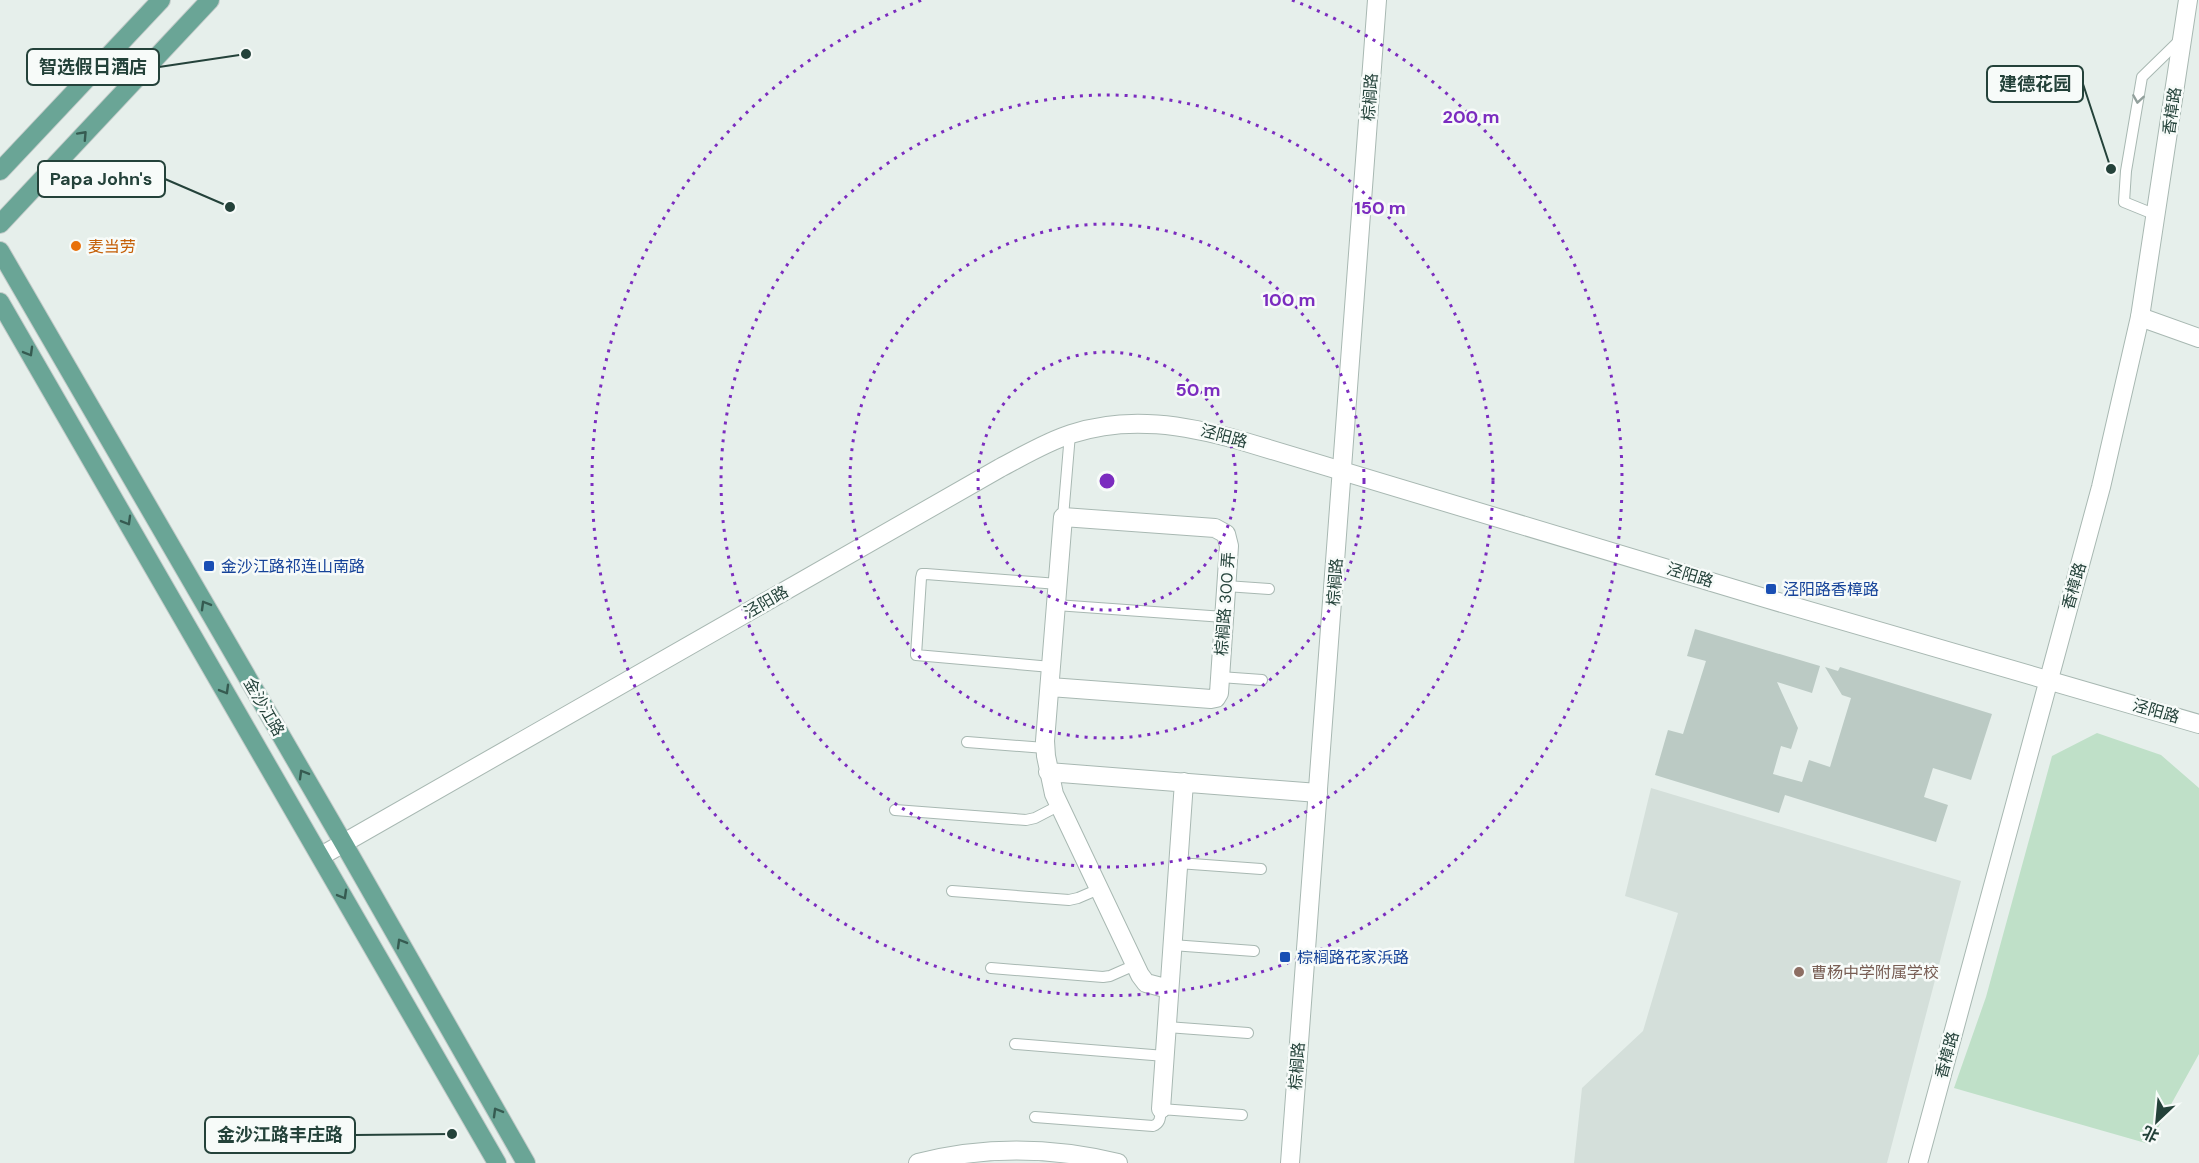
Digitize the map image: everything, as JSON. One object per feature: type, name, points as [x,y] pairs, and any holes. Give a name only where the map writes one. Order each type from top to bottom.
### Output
[{"type":"main road","points":[[0,171],[161,0]]},
{"type":"main road","points":[[0,224],[210,0]]},
{"type":"main road","name":"金沙江路","points":[[0,251],[526,1163]]},
{"type":"main road","name":"金沙江路","points":[[0,302],[497,1163]]},
{"type":"street","name":"棕榈路","points":[[1290,1163],[1377,0]]},
{"type":"street","name":"香樟路","points":[[1918,1163],[2102,487],[2140,317],[2188,0]]},
{"type":"street","points":[[2140,317],[2199,338]]},
{"type":"street","name":"泾阳路","points":[[321,856],[990,474],[1070,434],[1125,424],[1159,424],[1199,429],[1768,599],[2199,724]]},
{"type":"street","points":[[1063,517],[1045,748],[1048,772],[1060,805],[1135,965],[1146,983],[1169,989]]},
{"type":"street","name":"棕榈路 300 弄","points":[[1050,687],[1211,699],[1216,698],[1219,693],[1229,546],[1226,534],[1215,528],[1063,517]]},
{"type":"street","points":[[1048,772],[1318,793]]},
{"type":"street","points":[[1161,1109],[1184,782]]},
{"type":"street","points":[[918,1163],[960,1154],[1012,1150],[1067,1153],[1118,1163]]},
{"type":"lane","points":[[2156,215],[2124,202],[2126,171],[2142,76],[2182,37]]},
{"type":"lane","points":[[1063,517],[1070,434]]},
{"type":"lane","points":[[1052,667],[916,655],[919,599],[922,574],[1058,584]]},
{"type":"lane","points":[[1226,586],[1269,589]]},
{"type":"lane","points":[[1056,605],[1224,617]]},
{"type":"lane","points":[[1220,677],[1262,680]]},
{"type":"lane","points":[[967,742],[1045,748]]},
{"type":"lane","points":[[895,810],[1026,820],[1035,818],[1060,805]]},
{"type":"lane","points":[[1178,862],[1261,869]]},
{"type":"lane","points":[[952,891],[1069,900],[1099,889]]},
{"type":"lane","points":[[1172,945],[1254,951]]},
{"type":"lane","points":[[991,968],[1102,977],[1135,965]]},
{"type":"lane","points":[[1167,1027],[1248,1033]]},
{"type":"lane","points":[[1015,1044],[1164,1056]]},
{"type":"lane","points":[[1035,1117],[1153,1126],[1160,1119],[1161,1109],[1242,1115]]},
{"type":"shaded area","name":"曹杨中学附属学校","points":[[1651,788],[1961,881],[1887,1163],[1574,1163],[1582,1088],[1643,1031],[1678,913],[1625,896]]},
{"type":"green space","points":[[2097,733],[2161,755],[2199,788],[2199,1054],[2149,1144],[1954,1088],[1986,997],[2052,756]]},
{"type":"building","points":[[1695,629],[1820,666],[1812,693],[1777,682],[1798,728],[1791,749],[1781,746],[1773,774],[1802,782],[1809,760],[1830,767],[1851,698],[1842,695],[1825,667],[1838,671],[1840,667],[1992,714],[1971,780],[1933,768],[1924,797],[1948,805],[1936,842],[1785,795],[1779,813],[1655,775],[1668,730],[1683,734],[1706,661],[1687,656]]},
{"type":"place","name":"智选假日酒店","points":[[246,54]]},
{"type":"place","name":"建德花园","points":[[2111,169]]},
{"type":"place","name":"Papa John's","points":[[230,207]]},
{"type":"place","name":"麦当劳","points":[[76,246]]},
{"type":"place","name":"金沙江路祁连山南路","points":[[209,566]]},
{"type":"place","name":"泾阳路香樟路","points":[[1771,589]]},
{"type":"place","name":"棕榈路花家浜路","points":[[1285,957]]},
{"type":"place","name":"曹杨中学附属学校","points":[[1799,972]]},
{"type":"place","name":"金沙江路丰庄路","points":[[452,1134]]}]
